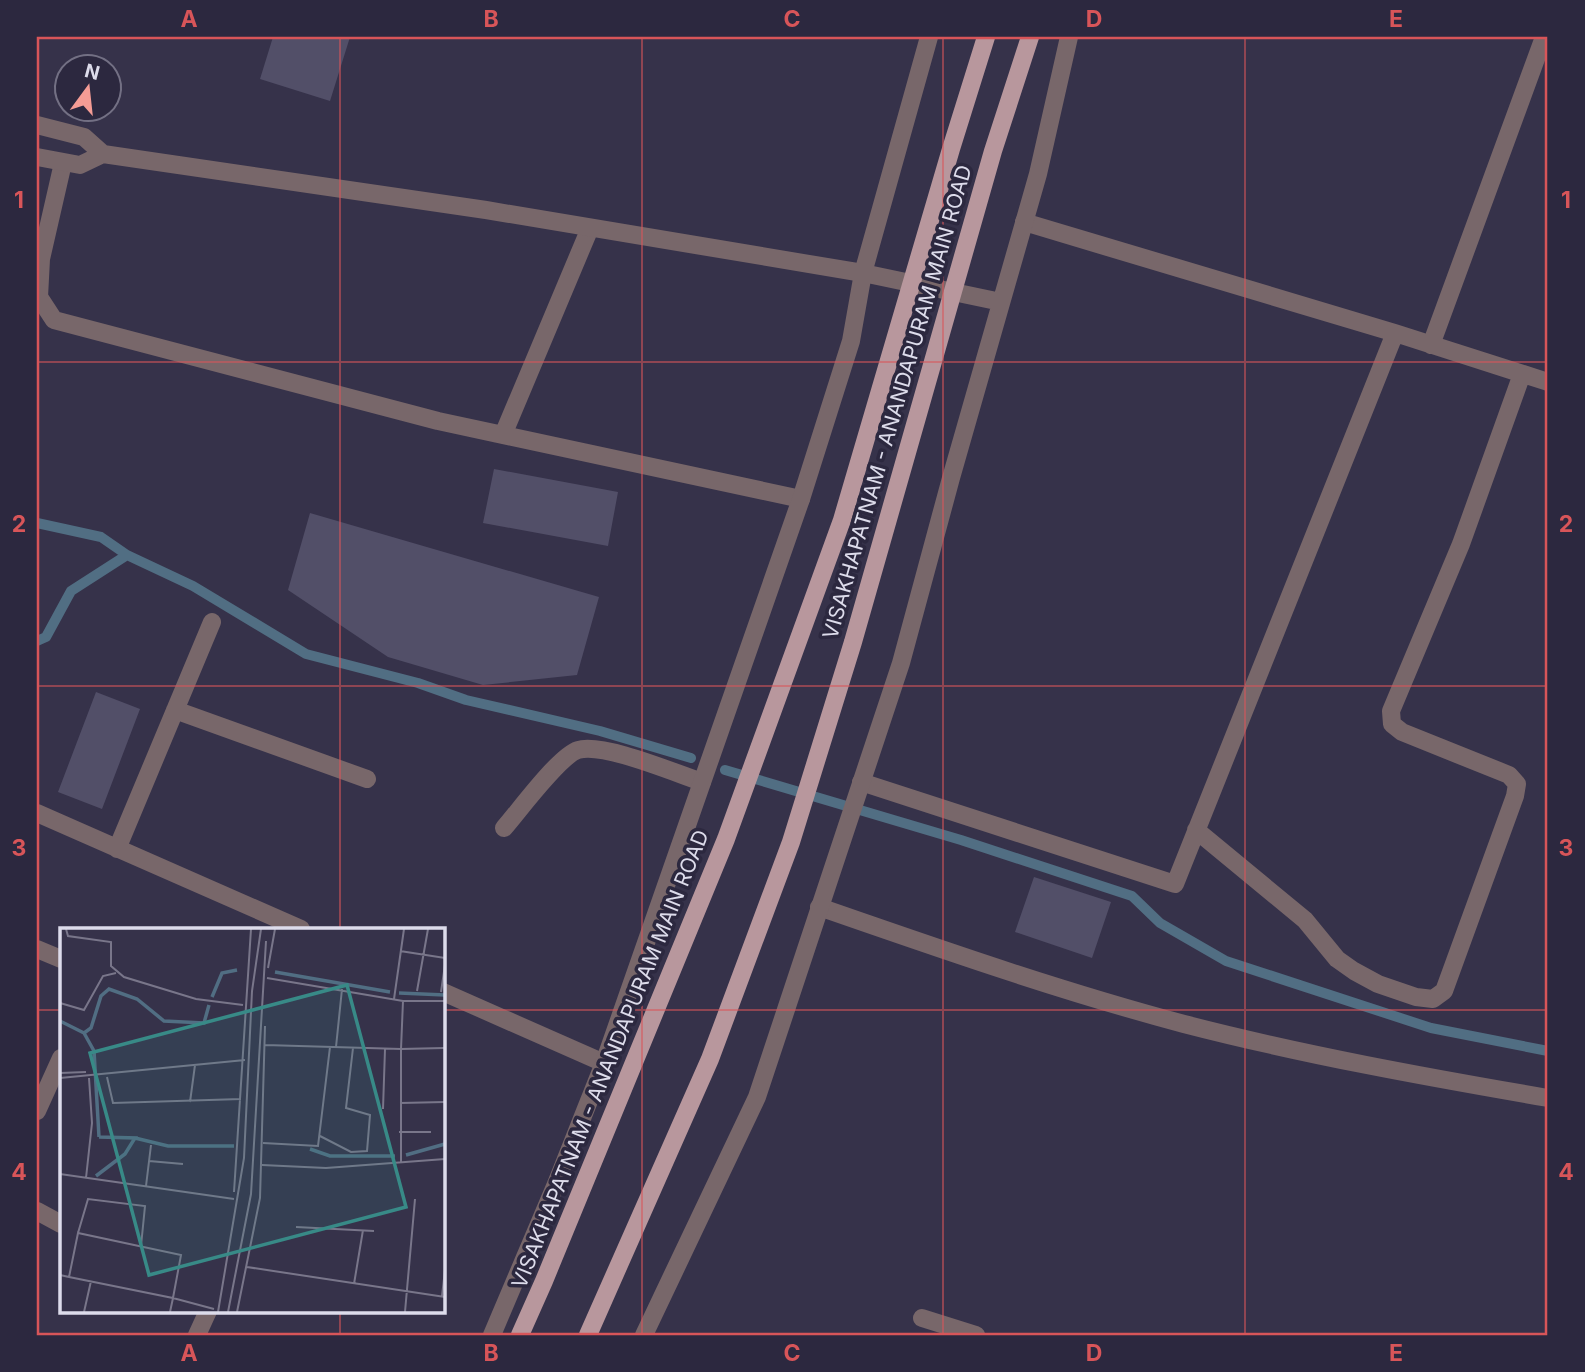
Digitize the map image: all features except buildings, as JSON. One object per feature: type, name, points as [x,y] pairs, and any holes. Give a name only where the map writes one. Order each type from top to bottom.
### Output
[{"type":"main road","name":"VISAKHAPATNAM - ANANDAPURAM MAIN ROAD","points":[[520,1335],[726,839],[842,520],[986,37]]},
{"type":"main road","name":"VISAKHAPATNAM - ANANDAPURAM MAIN ROAD","points":[[588,1335],[710,1059],[801,808],[853,642],[993,151],[1030,37]]},
{"type":"street","points":[[492,1335],[604,1063],[801,499],[850,341],[863,273],[929,37]]},
{"type":"street","points":[[644,1335],[757,1097],[901,663],[1024,222],[1069,37]]},
{"type":"street","points":[[1430,345],[1544,37]]},
{"type":"street","points":[[45,127],[85,137],[103,154]]},
{"type":"street","points":[[801,499],[438,421],[54,320],[39,297],[50,160],[80,165],[103,154],[590,228],[863,273],[1001,302]]},
{"type":"street","points":[[1024,222],[1395,333],[1548,382]]},
{"type":"street","points":[[503,435],[590,228]]},
{"type":"street","points":[[859,788],[1175,884],[1395,333]]},
{"type":"street","points":[[1196,830],[1236,860],[1305,920],[1337,959],[1354,971],[1378,984],[1416,997],[1433,999],[1444,991],[1517,785],[1509,775],[1402,732],[1392,724],[1391,711],[1461,544],[1522,374]]},
{"type":"street","points":[[117,849],[212,622]]},
{"type":"street","points":[[175,710],[367,779]]},
{"type":"street","points":[[504,828],[560,763],[576,750],[611,751],[702,782]]},
{"type":"street","points":[[37,813],[299,928]]},
{"type":"street","points":[[820,907],[1010,974],[1184,1024],[1395,1072],[1548,1098]]},
{"type":"street","points":[[37,948],[60,959]]},
{"type":"street","points":[[444,992],[604,1063]]},
{"type":"street","points":[[37,1111],[60,1060]]},
{"type":"street","points":[[37,1211],[60,1223]]},
{"type":"street","points":[[197,1335],[208,1312]]},
{"type":"street","points":[[922,1318],[976,1335]]},
{"type":"waterway","points":[[37,523],[101,537],[127,555],[71,591],[46,637],[37,641]]},
{"type":"waterway","points":[[127,555],[193,586],[306,654],[418,683],[466,700],[600,731],[691,758]]},
{"type":"waterway","points":[[725,770],[961,840],[1132,896],[1160,923],[1226,961],[1431,1028],[1548,1051]]}]
